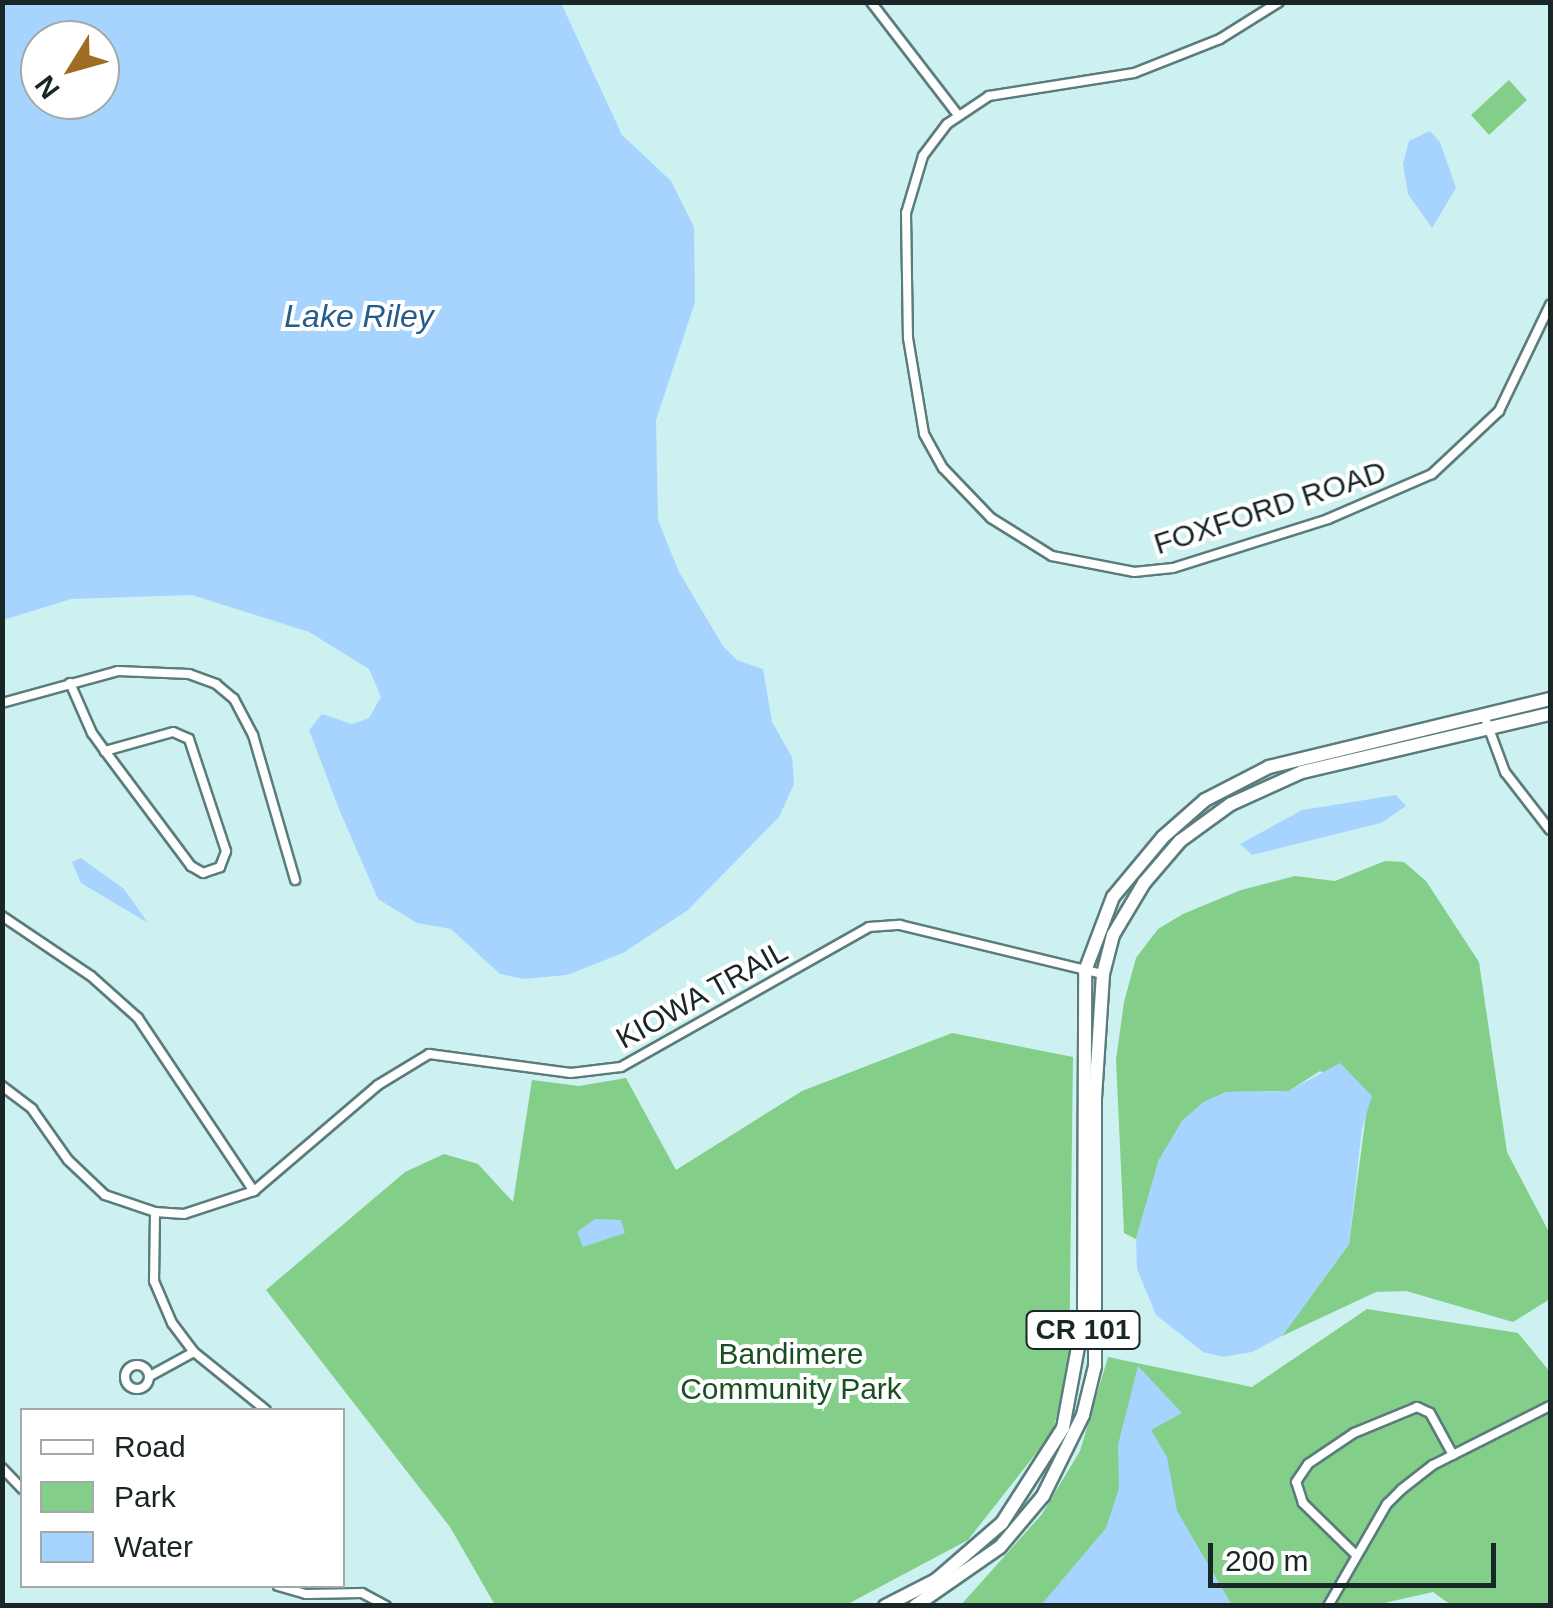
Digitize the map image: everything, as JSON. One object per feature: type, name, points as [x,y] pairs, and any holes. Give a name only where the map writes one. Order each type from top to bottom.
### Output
[{"type":"main road","name":"CR 101","points":[[914,1606],[1000,1548],[1042,1496],[1082,1415],[1095,1366],[1094,1098],[1102,974],[1112,934],[1144,883],[1180,841],[1231,804],[1302,772],[1486,725],[1550,699]]},
{"type":"main road","name":"CR 101","points":[[885,1606],[936,1580],[1002,1523],[1064,1428],[1084,1316],[1086,972],[1113,897],[1205,800],[1269,767],[1550,714]]},
{"type":"street","points":[[872,2],[958,115]]},
{"type":"street","name":"FOXFORD ROAD","points":[[1279,2],[1220,39],[1134,73],[1025,86],[989,96],[958,115],[923,156],[906,212],[914,396],[943,468],[991,518],[1052,556],[1134,572],[1174,568],[1393,495],[1464,450],[1499,411],[1550,305]]},
{"type":"street","points":[[2,703],[118,671],[189,674],[234,699],[256,745],[295,880]]},
{"type":"street","points":[[70,683],[105,751],[191,866],[203,873],[220,867],[226,851],[188,739],[173,732],[105,751]]},
{"type":"street","points":[[1486,725],[1505,772],[1550,830]]},
{"type":"street","points":[[2,916],[91,976],[138,1018],[254,1191]]},
{"type":"street","name":"KIOWA TRAIL","points":[[155,1212],[212,1209],[254,1191],[332,1123],[429,1054],[572,1073],[621,1067],[858,932],[884,923],[1102,974]]},
{"type":"street","points":[[2,1086],[32,1109],[90,1182],[155,1212],[154,1281],[172,1323],[194,1352],[264,1408]]},
{"type":"street","points":[[150,1376],[194,1352]]},
{"type":"street","points":[[1328,1606],[1386,1504],[1454,1455],[1550,1406]]},
{"type":"street","points":[[1355,1554],[1303,1503],[1296,1482],[1308,1464],[1354,1432],[1417,1408],[1430,1414],[1454,1455]]},
{"type":"street","points":[[2,1468],[20,1488]]},
{"type":"street","points":[[285,1588],[306,1594],[362,1593],[386,1606]]},
{"type":"green space","points":[[1509,80],[1527,100],[1489,135],[1471,115]]},
{"type":"green space","points":[[1385,861],[1404,862],[1426,881],[1479,962],[1507,1152],[1550,1234],[1550,1299],[1513,1322],[1406,1291],[1376,1292],[1282,1336],[1349,1244],[1368,1099],[1320,1071],[1289,1091],[1226,1092],[1204,1102],[1183,1120],[1159,1160],[1136,1239],[1124,1233],[1116,1060],[1124,1002],[1136,958],[1158,929],[1183,914],[1241,890],[1295,876],[1335,881]]},
{"type":"green space","name":"Bandimere Community Park","points":[[952,1033],[1073,1057],[1069,1371],[1052,1433],[968,1540],[846,1605],[495,1605],[450,1527],[266,1290],[405,1172],[444,1154],[478,1164],[513,1202],[532,1080],[579,1086],[626,1078],[676,1170],[802,1091]]},
{"type":"green space","points":[[1367,1309],[1518,1333],[1550,1372],[1550,1605],[1451,1605],[1433,1592],[1371,1606],[960,1606],[1042,1514],[1080,1451],[1108,1357],[1252,1387]]},
{"type":"water","name":"Lake Riley","points":[[3,2],[561,3],[622,135],[671,181],[694,227],[695,302],[656,420],[658,520],[679,572],[723,646],[737,660],[763,669],[772,722],[792,757],[794,784],[779,817],[688,910],[623,953],[567,975],[524,979],[500,974],[451,929],[417,923],[378,899],[339,809],[309,730],[322,714],[352,724],[369,718],[381,697],[369,669],[309,632],[192,595],[71,599],[3,620]]},
{"type":"water","points":[[1430,131],[1440,142],[1456,188],[1432,228],[1408,194],[1403,164],[1409,141]]},
{"type":"water","points":[[1396,795],[1406,806],[1381,823],[1252,855],[1240,844],[1302,810]]},
{"type":"water","points":[[81,858],[124,889],[148,923],[81,883],[72,862]]},
{"type":"water","points":[[1340,1063],[1372,1096],[1362,1128],[1349,1244],[1282,1336],[1252,1352],[1223,1357],[1203,1352],[1156,1315],[1137,1269],[1136,1239],[1159,1160],[1183,1120],[1204,1102],[1226,1092],[1289,1091]]},
{"type":"water","points":[[595,1219],[621,1220],[625,1233],[583,1247],[577,1232]]},
{"type":"water","points":[[1138,1366],[1182,1413],[1151,1430],[1167,1457],[1177,1511],[1232,1605],[1041,1605],[1106,1528],[1119,1488],[1118,1445]]}]
